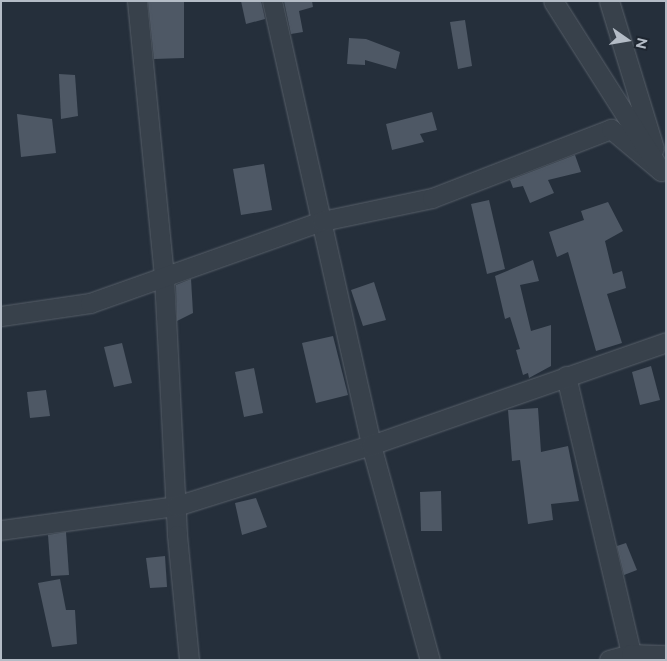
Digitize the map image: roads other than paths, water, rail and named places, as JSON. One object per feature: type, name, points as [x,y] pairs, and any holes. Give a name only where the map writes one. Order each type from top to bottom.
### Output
[{"type":"street","points":[[137,1],[164,277],[176,506],[189,660]]},
{"type":"street","points":[[272,1],[371,445],[430,660]]},
{"type":"street","points":[[553,1],[663,174]]},
{"type":"street","points":[[610,1],[663,174]]},
{"type":"street","points":[[1,316],[90,303],[322,221],[432,198],[611,128],[663,174]]},
{"type":"street","points":[[1,530],[176,506],[371,445],[666,342]]},
{"type":"street","points":[[566,376],[631,654]]},
{"type":"street","points":[[609,660],[631,654],[666,656]]}]
